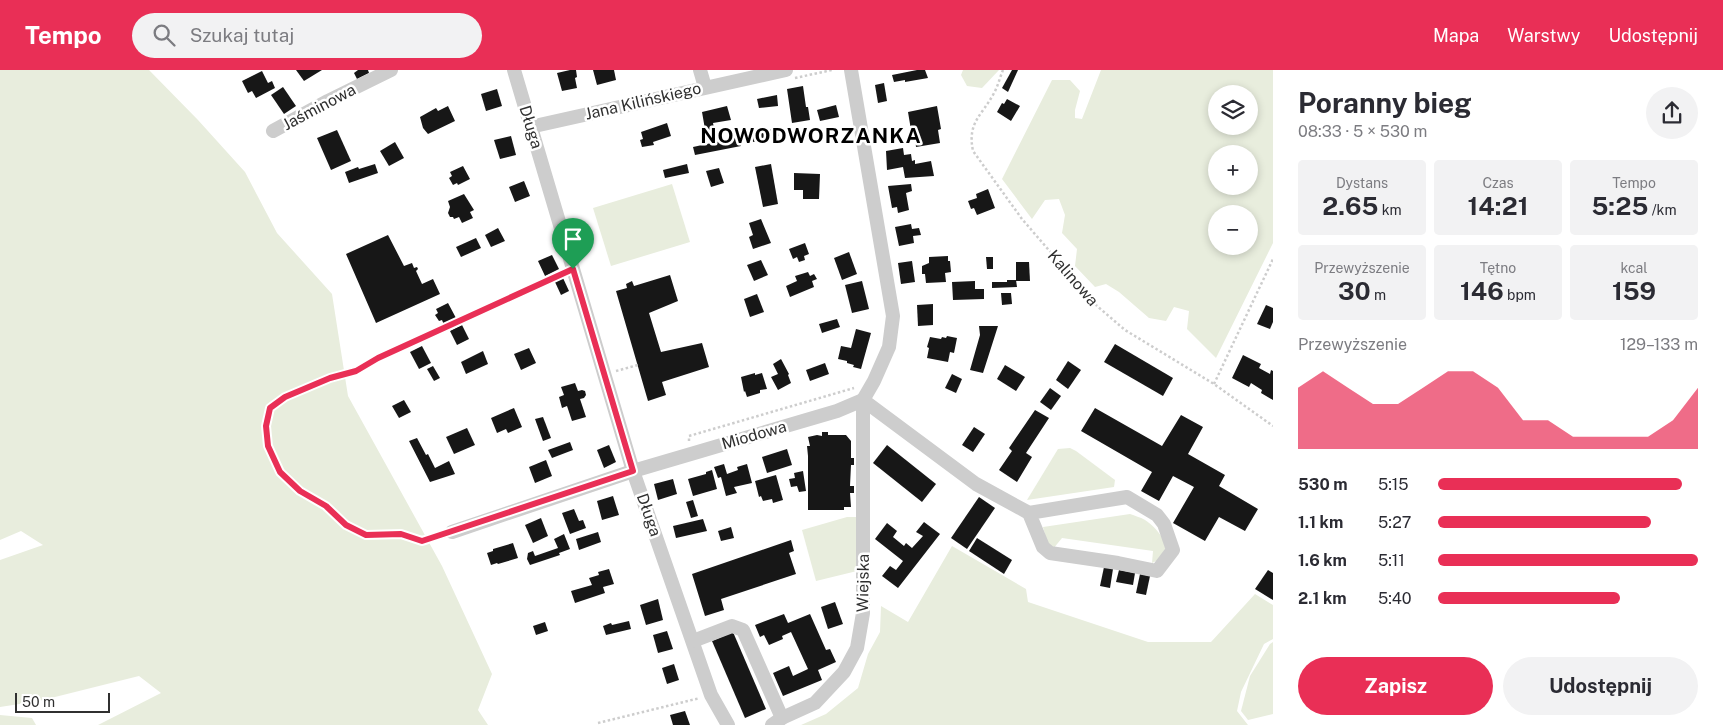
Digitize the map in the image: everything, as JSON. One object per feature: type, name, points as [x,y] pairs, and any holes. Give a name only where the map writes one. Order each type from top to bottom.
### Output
[{"type":"street","name":"Jaśminowa","points":[[273,131],[391,70]]},
{"type":"street","name":"Długa","points":[[514,70],[633,471],[711,695],[728,725]]},
{"type":"street","points":[[700,70],[705,87]]},
{"type":"street","name":"Jana Kilińskiego","points":[[530,126],[786,70]]},
{"type":"street","points":[[851,70],[892,316],[888,347],[874,381],[863,400],[978,485],[1029,513],[1127,497],[1157,514],[1164,524],[1173,550],[1157,572],[1118,563],[1050,553],[1043,547],[1029,513]]},
{"type":"street","name":"Miodowa","points":[[452,532],[633,471],[837,411],[863,400]]},
{"type":"street","name":"Wiejska","points":[[777,721],[816,702],[844,672],[857,648],[863,613],[863,400]]},
{"type":"street","points":[[692,641],[732,626],[744,630],[777,721]]},
{"type":"path","name":"Kalinowa","points":[[1003,70],[994,92],[972,127],[971,138],[973,151],[1022,219],[1097,306],[1125,330],[1214,384],[1273,426]]},
{"type":"path","points":[[1214,384],[1273,260]]},
{"type":"path","points":[[452,532],[422,541],[401,534],[366,535],[346,525],[326,506],[300,491],[280,472],[268,446],[266,426],[270,408],[285,397],[330,378],[356,371],[378,358],[573,269]]},
{"type":"path","points":[[612,372],[638,365]]},
{"type":"path","points":[[598,722],[711,695]]},
{"type":"green space","points":[[0,70],[149,70],[245,172],[277,233],[332,294],[348,396],[442,566],[492,674],[478,710],[488,725],[98,725],[161,693],[139,676],[39,701],[0,707],[0,560],[43,545],[21,531],[0,540]]},
{"type":"green space","points":[[963,70],[999,70],[982,88],[967,86],[961,75]]},
{"type":"green space","points":[[1101,70],[1273,70],[1273,243],[1216,358],[1187,329],[1189,311],[1174,307],[1166,321],[1149,318],[1119,292],[1106,284],[1095,287],[1075,266],[1077,249],[1062,233],[1065,215],[1059,199],[1045,200],[1032,219],[1002,179],[1052,80],[1070,80],[1080,91],[1075,118],[1082,119]]},
{"type":"green space","points":[[672,184],[690,242],[611,266],[593,208]]},
{"type":"green space","points":[[1070,448],[1115,480],[1114,487],[1027,500],[1058,449]]},
{"type":"green space","points":[[1130,514],[1151,524],[1161,535],[1165,548],[1160,559],[1152,563],[1153,551],[1062,538],[1053,549],[1048,545],[1043,527]]},
{"type":"green space","points":[[847,517],[856,517],[857,520],[857,571],[816,581],[802,530]]},
{"type":"green space","points":[[952,546],[1026,589],[1028,602],[1148,642],[1211,642],[1255,594],[1273,605],[1273,639],[1264,644],[1241,692],[1237,711],[1248,725],[801,725],[826,714],[858,688],[868,654],[880,632],[881,606],[908,622]]},
{"type":"green space","points":[[1273,642],[1273,714],[1248,720],[1241,711],[1250,676]]},
{"type":"green space","points":[[0,715],[32,718],[36,725],[0,725]]},
{"type":"building","points":[[296,70],[322,70],[304,81]]},
{"type":"building","points":[[358,70],[368,70],[369,73],[357,79],[354,73]]},
{"type":"building","points":[[576,70],[577,88],[562,91],[557,73]]},
{"type":"building","points":[[593,70],[614,70],[616,80],[597,85]]},
{"type":"building","points":[[925,70],[928,78],[894,82],[892,75]]},
{"type":"building","points":[[1012,70],[1018,70],[1008,92],[1002,88]]},
{"type":"building","points":[[262,71],[268,83],[272,81],[275,88],[256,98],[252,91],[248,93],[242,81]]},
{"type":"building","points":[[884,83],[887,101],[878,103],[875,85]]},
{"type":"building","points":[[803,86],[810,120],[792,123],[787,89]]},
{"type":"building","points":[[283,87],[296,106],[284,114],[271,95]]},
{"type":"building","points":[[497,89],[502,106],[486,111],[481,94]]},
{"type":"building","points":[[777,95],[778,106],[759,108],[757,99]]},
{"type":"building","points":[[1007,99],[1020,106],[1011,121],[997,112],[1002,103],[1004,104]]},
{"type":"building","points":[[836,105],[839,117],[820,121],[817,110]]},
{"type":"building","points":[[448,106],[455,121],[428,134],[423,128],[420,117],[436,108],[438,111]]},
{"type":"building","points":[[727,106],[731,120],[713,123],[715,133],[706,135],[702,112]]},
{"type":"building","points":[[937,106],[941,129],[938,130],[940,143],[916,147],[908,112]]},
{"type":"building","points":[[667,123],[671,136],[653,142],[654,145],[642,147],[640,140],[643,139],[641,132]]},
{"type":"building","points":[[764,127],[765,131],[777,128],[779,136],[753,142],[751,130]]},
{"type":"building","points":[[337,130],[351,161],[331,170],[317,138]]},
{"type":"building","points":[[511,136],[516,155],[500,159],[494,140]]},
{"type":"building","points":[[739,137],[741,146],[695,155],[693,147]]},
{"type":"building","points":[[395,142],[404,158],[389,166],[380,151]]},
{"type":"building","points":[[903,148],[904,155],[911,154],[912,161],[915,160],[915,164],[931,161],[934,176],[905,178],[903,167],[887,170],[886,151]]},
{"type":"building","points":[[375,164],[378,173],[349,183],[345,172]]},
{"type":"building","points":[[687,164],[689,173],[665,178],[663,170]]},
{"type":"building","points":[[771,164],[778,204],[763,207],[755,167]]},
{"type":"building","points":[[463,166],[470,179],[458,185],[457,183],[453,185],[449,178],[452,176],[450,172]]},
{"type":"building","points":[[719,168],[724,183],[711,187],[706,171]]},
{"type":"building","points":[[794,173],[820,174],[819,199],[803,199],[803,190],[794,190]]},
{"type":"building","points":[[524,181],[530,196],[515,202],[509,187]]},
{"type":"building","points":[[911,184],[912,191],[906,193],[909,210],[898,213],[897,207],[892,208],[888,186]]},
{"type":"building","points":[[988,189],[995,208],[977,215],[974,208],[971,209],[968,201],[977,198],[976,194]]},
{"type":"building","points":[[464,194],[474,210],[470,212],[473,218],[462,223],[459,217],[454,219],[450,217],[448,201]]},
{"type":"building","points":[[761,219],[771,243],[753,249],[749,237],[753,235],[749,223]]},
{"type":"building","points":[[911,224],[912,229],[919,228],[921,235],[913,236],[914,243],[899,246],[895,227]]},
{"type":"building","points":[[498,228],[505,241],[491,247],[485,235]]},
{"type":"building","points":[[388,235],[404,266],[412,263],[414,268],[417,267],[416,271],[422,284],[433,279],[440,294],[376,323],[346,254]]},
{"type":"building","points":[[476,238],[481,248],[461,257],[456,247]]},
{"type":"building","points":[[805,243],[809,254],[804,256],[805,260],[799,262],[797,257],[793,259],[789,249]]},
{"type":"building","points":[[849,252],[857,274],[842,280],[834,258]]},
{"type":"building","points":[[552,255],[559,269],[545,276],[538,261]]},
{"type":"building","points":[[948,256],[951,272],[945,273],[946,282],[926,283],[925,274],[922,274],[922,266],[929,263],[929,257]]},
{"type":"building","points":[[986,257],[993,257],[993,269],[987,269]]},
{"type":"building","points":[[761,260],[768,275],[754,281],[747,265]]},
{"type":"building","points":[[912,261],[915,282],[901,284],[898,263]]},
{"type":"building","points":[[1016,262],[1029,262],[1030,281],[1016,281]]},
{"type":"building","points":[[808,272],[810,276],[814,274],[817,279],[812,281],[814,287],[790,297],[786,286],[797,281],[795,276]]},
{"type":"building","points":[[670,275],[678,301],[649,313],[661,352],[702,343],[709,367],[662,382],[666,395],[648,401],[616,291],[627,288],[626,284],[632,281],[634,286]]},
{"type":"building","points":[[563,278],[569,291],[561,295],[555,282]]},
{"type":"building","points":[[1007,280],[1016,280],[1017,287],[992,288],[992,282],[1007,282]]},
{"type":"building","points":[[862,281],[869,309],[852,313],[845,285]]},
{"type":"building","points":[[975,281],[975,289],[984,289],[984,299],[953,300],[952,282]]},
{"type":"building","points":[[1001,293],[1011,293],[1012,304],[1002,305]]},
{"type":"building","points":[[757,294],[764,312],[750,317],[744,299]]},
{"type":"building","points":[[448,303],[456,318],[444,325],[442,320],[439,321],[435,315],[438,313],[436,309]]},
{"type":"building","points":[[933,304],[933,325],[918,326],[917,305]]},
{"type":"building","points":[[1266,305],[1273,308],[1273,322],[1270,329],[1257,324]]},
{"type":"building","points":[[837,319],[840,327],[822,333],[819,324]]},
{"type":"building","points":[[462,325],[469,339],[457,345],[450,331]]},
{"type":"building","points":[[979,326],[998,326],[983,373],[970,370],[980,335]]},
{"type":"building","points":[[856,329],[871,333],[861,369],[853,367],[854,365],[847,363],[847,361],[838,359],[841,346],[851,348]]},
{"type":"building","points":[[947,336],[957,338],[954,353],[950,352],[948,362],[927,358],[929,348],[927,347],[930,337],[941,339]]},
{"type":"building","points":[[1115,344],[1173,378],[1163,396],[1104,362]]},
{"type":"building","points":[[422,346],[431,363],[419,369],[410,352]]},
{"type":"building","points":[[529,348],[536,363],[521,370],[514,354]]},
{"type":"building","points":[[483,351],[488,364],[466,374],[461,362]]},
{"type":"building","points":[[1243,355],[1261,364],[1259,368],[1270,374],[1271,370],[1273,371],[1273,400],[1261,393],[1262,390],[1251,383],[1249,387],[1232,378]]},
{"type":"building","points":[[781,359],[789,374],[791,383],[778,390],[771,377],[778,374],[773,364]]},
{"type":"building","points":[[1068,361],[1081,370],[1068,389],[1056,380]]},
{"type":"building","points":[[825,363],[829,374],[810,381],[806,370]]},
{"type":"building","points":[[1005,365],[1025,377],[1016,391],[997,379]]},
{"type":"building","points":[[433,366],[440,378],[434,381],[427,369]]},
{"type":"building","points":[[755,373],[755,375],[762,373],[767,389],[760,390],[760,393],[747,397],[741,377]]},
{"type":"building","points":[[952,374],[962,379],[956,393],[945,388]]},
{"type":"building","points":[[575,383],[578,391],[585,391],[586,395],[580,399],[586,417],[572,421],[567,406],[562,408],[559,397],[564,395],[561,387]]},
{"type":"building","points":[[1050,388],[1061,396],[1051,410],[1040,402]]},
{"type":"building","points":[[404,400],[411,412],[399,418],[392,406]]},
{"type":"building","points":[[514,408],[522,427],[508,433],[506,429],[497,433],[491,418]]},
{"type":"building","points":[[1095,408],[1162,446],[1181,415],[1203,427],[1188,454],[1225,475],[1219,486],[1258,509],[1245,531],[1219,517],[1205,541],[1173,523],[1194,487],[1173,476],[1159,501],[1141,491],[1152,472],[1081,431]]},
{"type":"building","points":[[1035,410],[1049,418],[1026,453],[1032,457],[1017,482],[999,470],[1012,451],[1009,448]]},
{"type":"building","points":[[543,417],[551,438],[543,441],[535,419]]},
{"type":"building","points":[[974,427],[985,434],[973,452],[962,445]]},
{"type":"building","points":[[467,428],[475,445],[454,454],[446,437]]},
{"type":"building","points":[[822,432],[828,432],[828,435],[846,435],[851,441],[851,458],[854,458],[854,465],[851,465],[850,486],[854,486],[854,493],[850,493],[851,507],[844,507],[844,510],[808,510],[807,446],[810,446],[808,437],[822,436]]},
{"type":"building","points":[[417,438],[435,468],[449,461],[455,474],[430,482],[409,441]]},
{"type":"building","points":[[570,442],[573,450],[552,458],[548,450]]},
{"type":"building","points":[[609,445],[616,462],[604,468],[597,450]]},
{"type":"building","points":[[887,445],[936,484],[922,502],[873,463]]},
{"type":"building","points":[[787,449],[792,465],[767,473],[762,457]]},
{"type":"building","points":[[546,460],[552,476],[535,483],[529,467]]},
{"type":"building","points":[[724,464],[727,474],[738,470],[737,467],[747,464],[752,483],[734,487],[737,493],[726,496],[721,477],[718,478],[714,467]]},
{"type":"building","points":[[712,470],[717,489],[693,496],[688,479],[706,474],[706,472]]},
{"type":"building","points":[[803,471],[806,491],[799,492],[797,486],[791,487],[789,479],[795,478],[794,473]]},
{"type":"building","points":[[776,475],[783,500],[773,503],[772,499],[763,501],[761,496],[759,497],[755,481]]},
{"type":"building","points":[[673,479],[677,494],[658,500],[654,484]]},
{"type":"building","points":[[613,496],[619,515],[602,520],[597,501]]},
{"type":"building","points":[[979,497],[995,508],[967,549],[951,538]]},
{"type":"building","points":[[693,500],[698,516],[691,518],[686,502]]},
{"type":"building","points":[[574,509],[579,521],[583,520],[586,528],[570,534],[562,513]]},
{"type":"building","points":[[541,518],[548,536],[533,543],[525,525]]},
{"type":"building","points":[[703,519],[707,531],[676,538],[673,526]]},
{"type":"building","points":[[924,522],[940,534],[898,588],[882,576],[890,566],[896,570],[903,561],[875,539],[887,523],[897,531],[893,537],[904,546],[906,543],[912,548],[923,536],[916,532]]},
{"type":"building","points":[[731,527],[734,538],[721,541],[718,531]]},
{"type":"building","points":[[598,532],[601,542],[579,550],[576,539]]},
{"type":"building","points":[[564,534],[570,549],[559,553],[560,555],[530,565],[527,559],[528,553],[533,551],[535,556],[558,548],[554,539]]},
{"type":"building","points":[[977,538],[1012,560],[1004,574],[969,551]]},
{"type":"building","points":[[791,540],[794,551],[789,553],[796,574],[721,599],[724,610],[705,616],[692,574]]},
{"type":"building","points":[[513,543],[518,558],[491,565],[487,553],[493,551],[493,549]]},
{"type":"building","points":[[1104,567],[1113,569],[1110,588],[1100,586]]},
{"type":"building","points":[[609,569],[614,584],[603,587],[605,593],[575,603],[571,591],[592,585],[589,578],[599,575],[598,572]]},
{"type":"building","points":[[1119,570],[1135,573],[1133,585],[1116,582]]},
{"type":"building","points":[[1268,570],[1273,573],[1273,600],[1255,589]]},
{"type":"building","points":[[1140,574],[1150,576],[1146,595],[1136,593]]},
{"type":"building","points":[[658,599],[663,620],[646,625],[640,605]]},
{"type":"building","points":[[835,602],[843,624],[828,629],[821,607]]},
{"type":"building","points":[[784,614],[788,623],[810,614],[826,650],[830,649],[836,662],[818,670],[822,680],[783,696],[773,673],[789,666],[793,676],[808,669],[791,632],[782,636],[783,639],[769,645],[764,635],[760,637],[755,625]]},
{"type":"building","points":[[629,621],[631,629],[606,635],[603,626]]},
{"type":"building","points":[[545,622],[548,631],[536,635],[533,626]]},
{"type":"building","points":[[667,631],[673,649],[658,653],[653,635]]},
{"type":"building","points":[[733,632],[766,709],[745,718],[712,641]]},
{"type":"building","points":[[674,664],[679,680],[667,684],[662,668]]},
{"type":"building","points":[[685,711],[690,725],[673,725],[670,715]]},
{"type":"district","name":"NOWODWORZANKA","points":[[811,135]]},
{"type":"route","points":[[573,269],[633,471],[422,541],[401,534],[366,535],[346,525],[326,506],[300,491],[280,472],[268,446],[266,426],[270,408],[285,397],[330,378],[356,371],[378,358],[573,269]]}]
